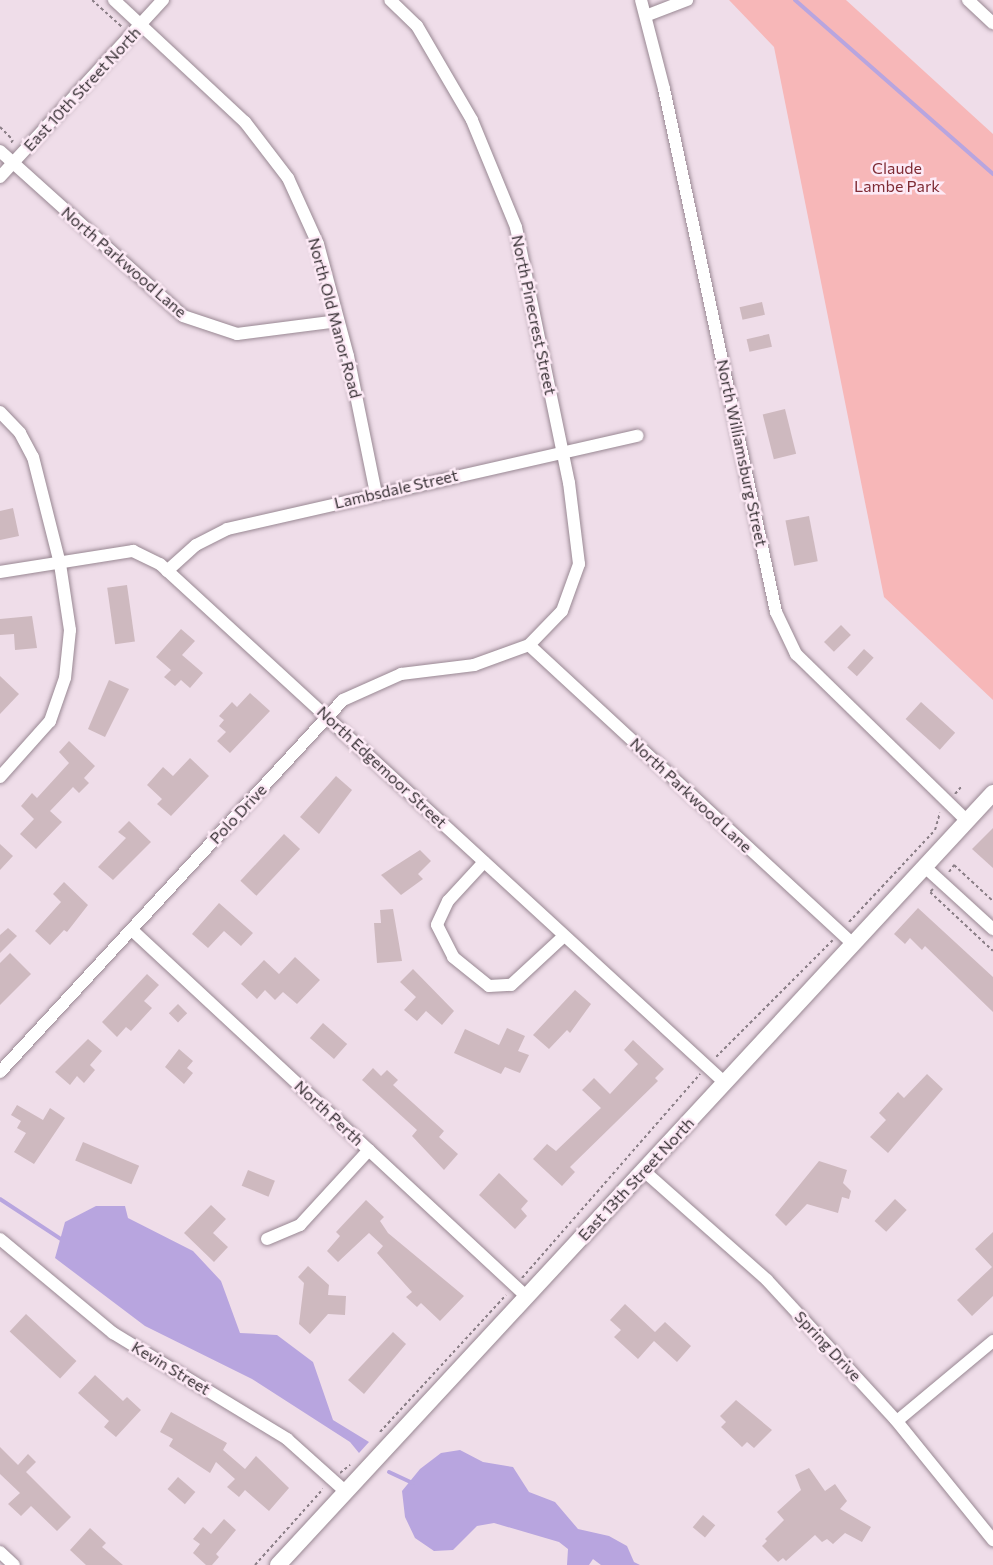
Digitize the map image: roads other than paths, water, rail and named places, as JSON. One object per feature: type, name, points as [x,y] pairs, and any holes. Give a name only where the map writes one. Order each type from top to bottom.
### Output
[{"type":"main road","name":"East 13th Street North","points":[[278,1565],[346,1492],[520,1291],[644,1171],[993,793]]},
{"type":"street","name":"North Old Manor Road","points":[[114,0],[245,122],[288,178],[318,244],[338,321],[376,494]]},
{"type":"street","name":"East 10th Street North","points":[[0,177],[163,0]]},
{"type":"street","name":"North Pinecrest Street","points":[[390,0],[417,26],[472,120],[516,227],[562,452],[579,564],[562,611],[529,645]]},
{"type":"street","name":"North Williamsburg Street","points":[[640,0],[648,15],[776,612],[796,654],[967,821]]},
{"type":"street","points":[[648,15],[687,0]]},
{"type":"street","points":[[968,0],[993,23]]},
{"type":"street","name":"North Parkwood Lane","points":[[0,151],[183,316],[237,334],[338,321]]},
{"type":"street","points":[[0,412],[20,433],[33,457],[60,564],[70,630],[65,678],[50,721],[0,777]]},
{"type":"street","name":"Lambsdale Street","points":[[167,570],[196,545],[227,528],[638,436]]},
{"type":"street","name":"North Edgemoor Street","points":[[0,572],[60,564],[133,550],[167,570],[725,1083]]},
{"type":"street","name":"North Parkwood Lane","points":[[529,645],[853,945]]},
{"type":"street","name":"Polo Drive","points":[[0,1072],[343,700],[401,674],[474,665],[529,645]]},
{"type":"street","points":[[484,862],[448,901],[437,925],[453,957],[489,986],[511,985],[564,936]]},
{"type":"street","points":[[925,867],[993,929]]},
{"type":"street","name":"North Perth","points":[[132,930],[520,1291]]},
{"type":"street","points":[[267,1239],[300,1225],[369,1150]]},
{"type":"street","name":"Spring Drive","points":[[644,1171],[767,1280],[897,1421],[993,1540]]},
{"type":"street","name":"Kevin Street","points":[[0,1239],[113,1333],[287,1439],[346,1492]]},
{"type":"street","points":[[897,1421],[993,1341]]},
{"type":"street","points":[[0,1552],[14,1565]]},
{"type":"waterway","points":[[795,0],[993,174]]},
{"type":"waterway","points":[[0,1199],[61,1239]]},
{"type":"waterway","points":[[389,1472],[413,1483]]},
{"type":"park label","name":"Claude Lambe Park","points":[[897,177]]}]
